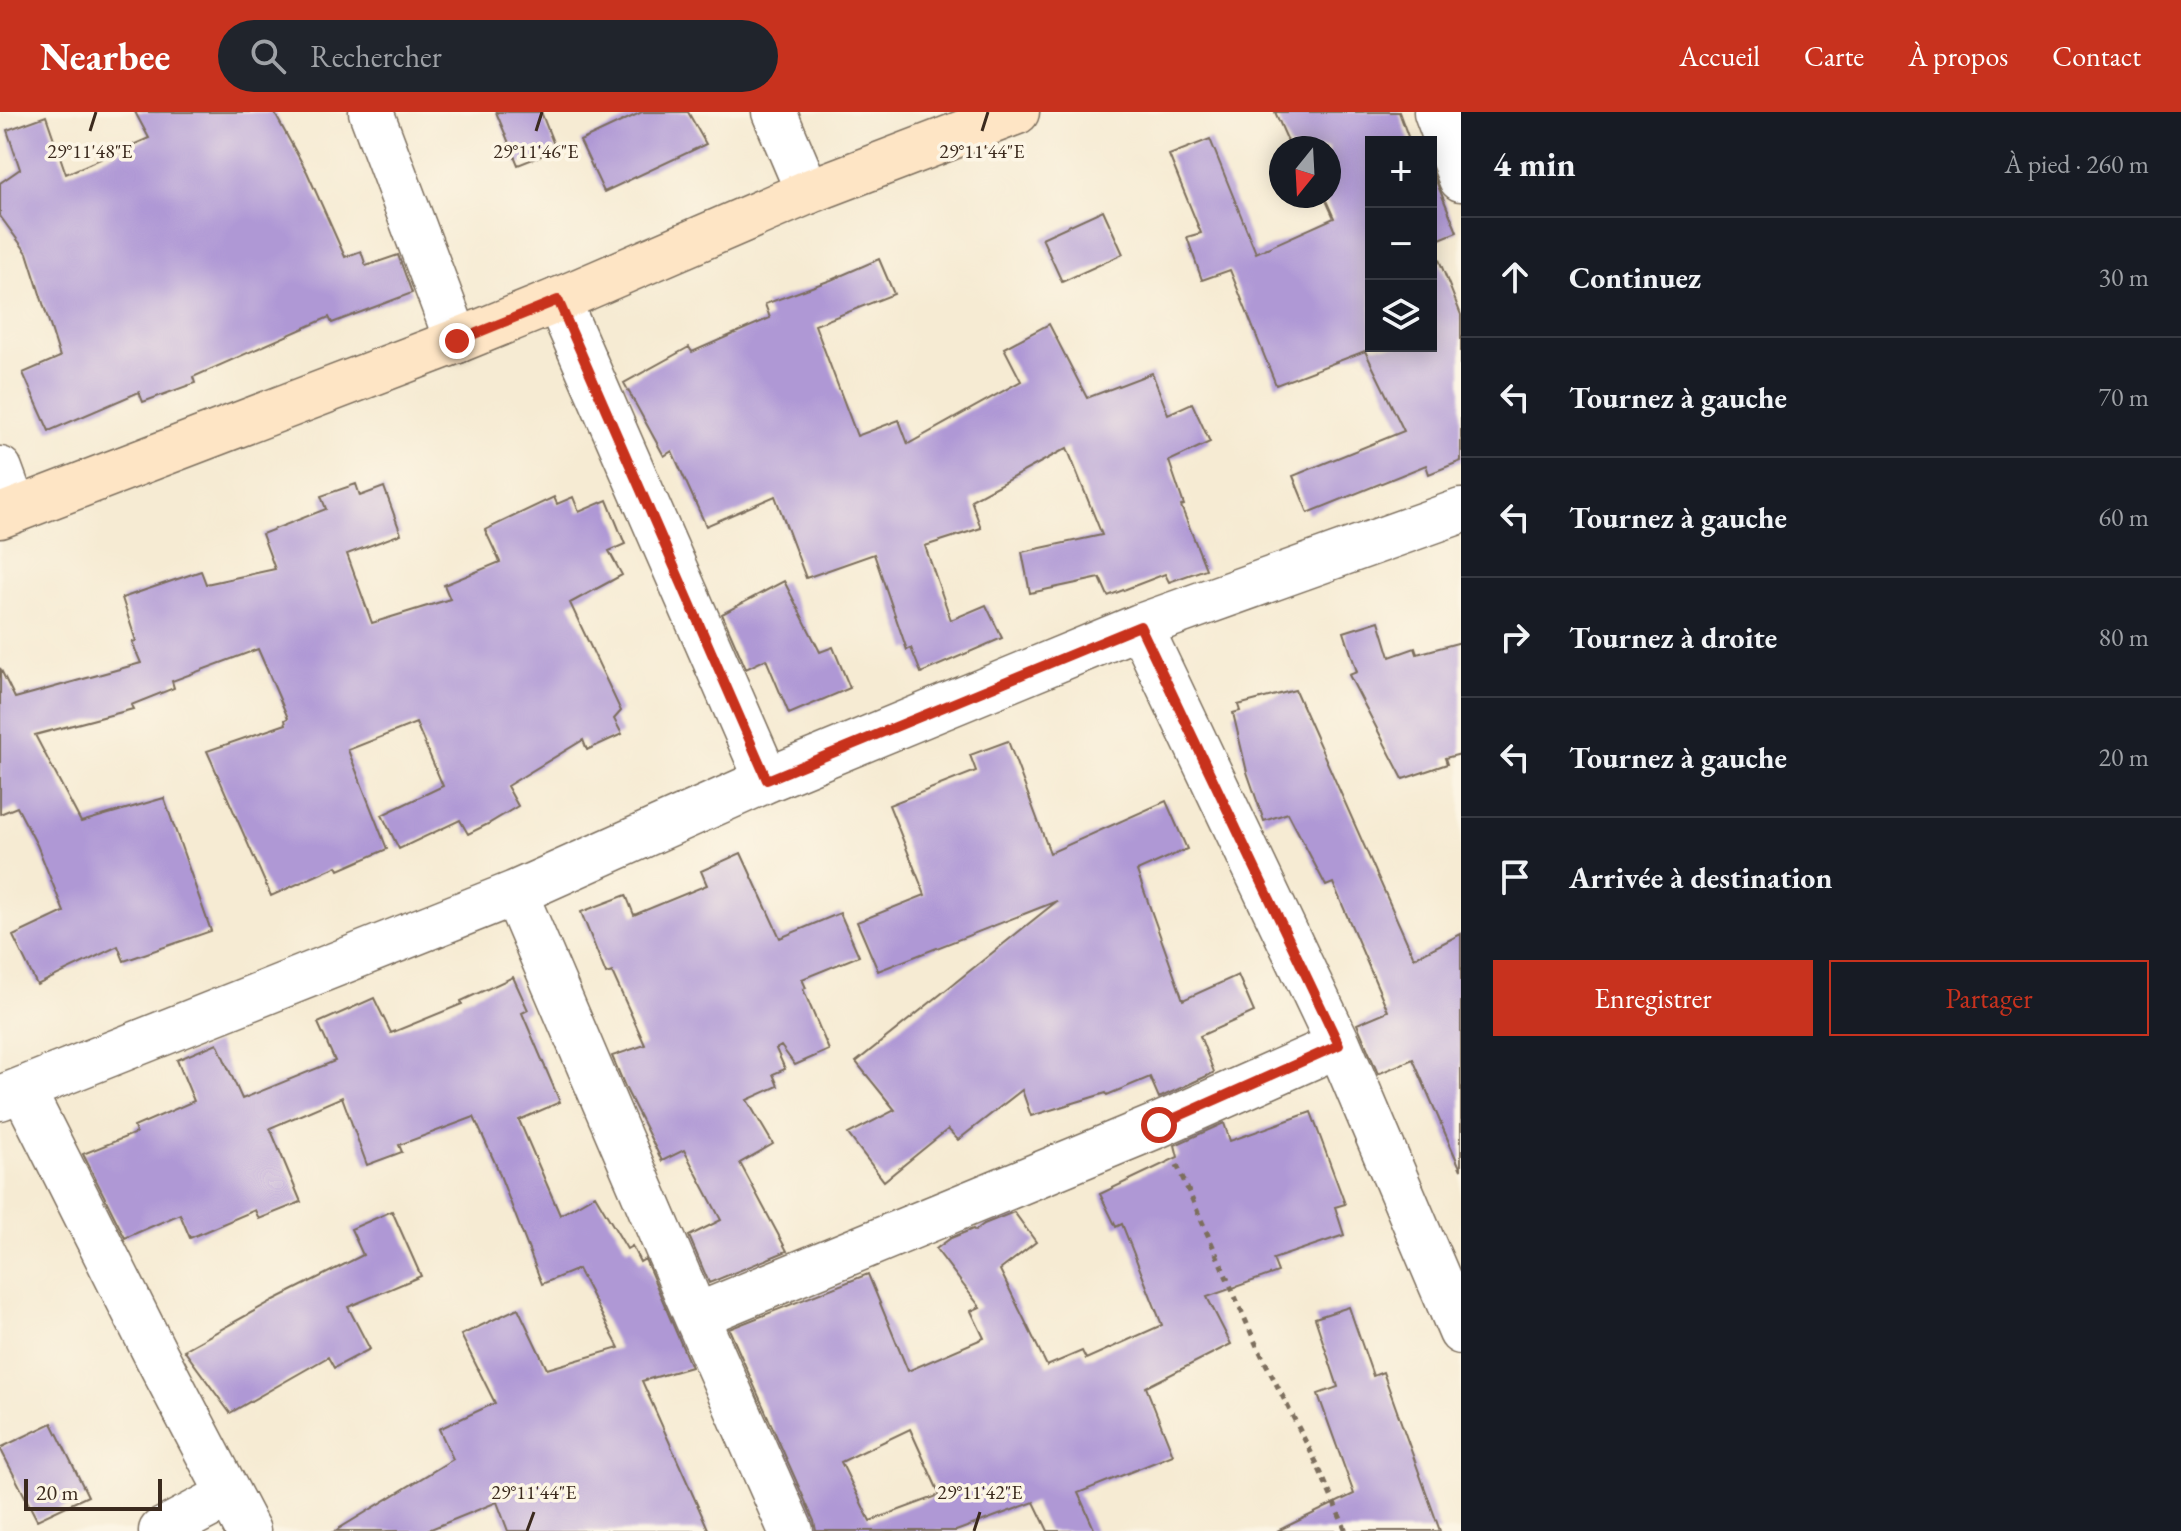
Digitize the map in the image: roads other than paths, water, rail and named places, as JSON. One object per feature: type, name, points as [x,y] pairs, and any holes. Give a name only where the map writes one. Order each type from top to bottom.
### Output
[{"type":"street","points":[[371,112],[457,341]]},
{"type":"street","points":[[774,112],[808,192]]},
{"type":"street","points":[[0,469],[8,513],[457,341],[808,192],[1017,112]]},
{"type":"street","points":[[1436,112],[1461,179]]},
{"type":"street","points":[[558,300],[767,780]]},
{"type":"street","points":[[161,1531],[238,1513],[12,1094],[515,893],[767,780],[1140,626],[1461,511]]},
{"type":"street","points":[[1140,626],[1339,1045],[1461,1332]]},
{"type":"street","points":[[515,893],[791,1531]]},
{"type":"street","points":[[696,1316],[1159,1125],[1339,1045]]}]
